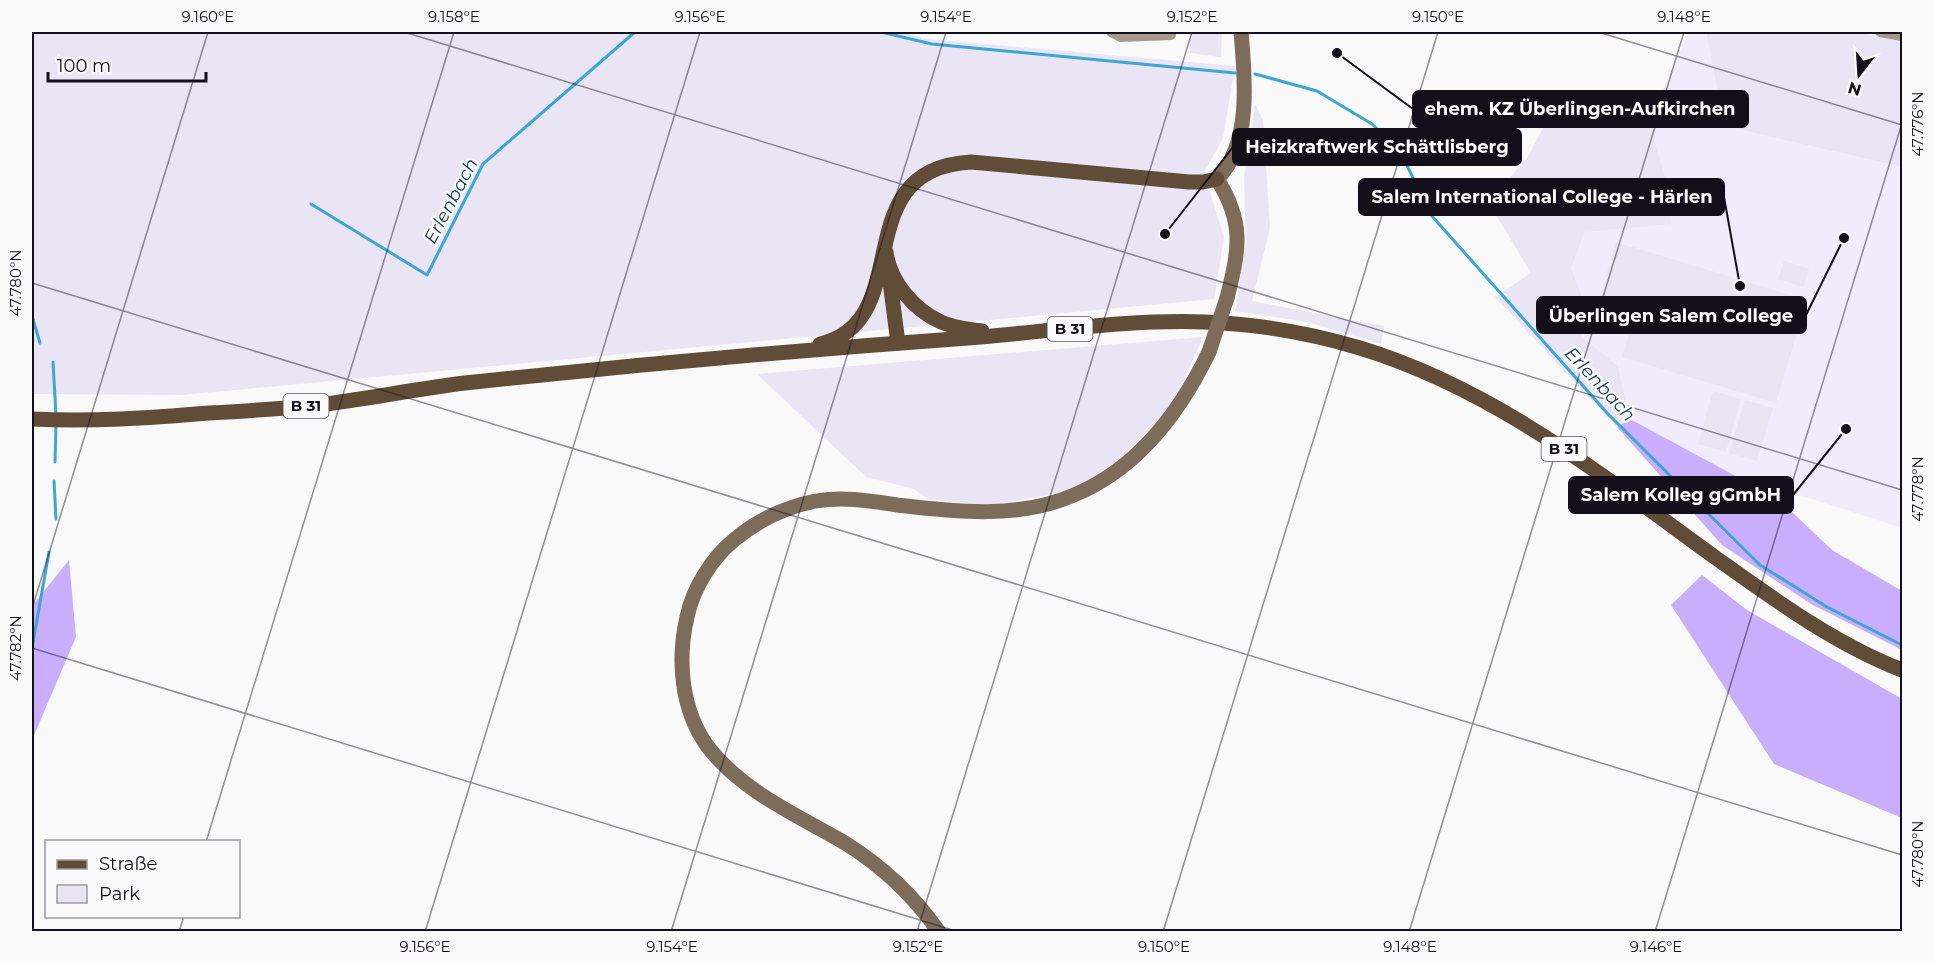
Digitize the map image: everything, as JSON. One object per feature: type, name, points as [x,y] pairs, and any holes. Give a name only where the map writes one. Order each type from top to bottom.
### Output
[{"type":"main road","points":[[893,343],[884,262],[886,238],[893,213],[904,194],[930,173],[961,162],[1189,182],[1217,179]]},
{"type":"main road","points":[[884,262],[906,295],[927,314],[952,326],[1003,335]]},
{"type":"main road","points":[[788,351],[827,342],[850,329],[867,311],[884,262]]},
{"type":"main road","name":"B 31","points":[[32,420],[127,420],[315,405],[458,384],[788,351],[1137,324],[1221,323],[1295,332],[1387,357],[1453,384],[1519,419],[1783,606],[1860,651],[1902,670]]},
{"type":"street","points":[[1111,32],[1121,37],[1171,35],[1171,32]]},
{"type":"street","points":[[939,932],[909,893],[877,866],[847,845],[769,801],[735,776],[708,746],[692,717],[684,687],[681,642],[689,607],[703,576],[723,549],[751,526],[782,510],[819,500],[856,500],[968,512],[1013,510],[1051,503],[1075,495],[1098,483],[1116,471],[1157,433],[1189,390],[1209,352],[1227,298],[1236,257],[1237,231],[1233,209],[1217,179],[1233,157],[1240,128],[1244,88],[1241,32]]},
{"type":"street","points":[[1880,32],[1902,36]]},
{"type":"shaded area","points":[[1689,32],[1706,32],[1724,126],[1902,167],[1902,528],[1762,483],[1758,488],[1630,419],[1618,366],[1582,337],[1585,303],[1571,268],[1585,232],[1665,177],[1655,141],[1656,105]]},
{"type":"shaded area","points":[[1630,419],[1758,488],[1793,513],[1832,550],[1902,591],[1902,650],[1811,604],[1722,545],[1617,427]]},
{"type":"shaded area","points":[[69,560],[76,637],[32,740],[32,606]]},
{"type":"shaded area","points":[[1702,575],[1747,610],[1902,699],[1902,818],[1774,764],[1671,605]]},
{"type":"green space","points":[[32,32],[901,32],[927,39],[1235,66],[1223,138],[1204,173],[1224,237],[1214,299],[182,395],[32,394]]},
{"type":"green space","points":[[1189,32],[1222,32],[1221,57],[1190,53]]},
{"type":"green space","points":[[1706,32],[1854,32],[1902,41],[1902,167],[1724,126]]},
{"type":"green space","points":[[1562,93],[1656,105],[1655,141],[1665,177],[1671,224],[1585,232],[1571,268],[1585,303],[1582,337],[1618,366],[1630,419],[1617,427],[1495,297],[1531,273],[1488,202],[1527,158]]},
{"type":"green space","points":[[1255,104],[1263,120],[1270,228],[1252,301],[1384,326],[1381,344],[1308,322],[1235,311],[1246,244],[1244,178]]},
{"type":"green space","points":[[1616,242],[1807,300],[1776,403],[1622,357],[1631,327],[1594,316]]},
{"type":"green space","points":[[1784,261],[1809,269],[1803,287],[1778,279]]},
{"type":"green space","points":[[1203,337],[1179,391],[1156,423],[1124,455],[1098,475],[1062,493],[989,505],[930,500],[914,489],[866,477],[757,374]]},
{"type":"green space","points":[[1713,391],[1741,399],[1726,452],[1698,444]]},
{"type":"green space","points":[[1745,400],[1773,408],[1757,461],[1729,453]]},
{"type":"waterway","name":"Erlenbach","points":[[311,204],[427,275],[483,164],[635,32]]},
{"type":"waterway","name":"Erlenbach","points":[[881,32],[932,44],[1235,73]]},
{"type":"waterway","name":"Erlenbach","points":[[1255,74],[1317,91],[1372,124],[1399,149],[1431,215],[1608,414],[1760,565],[1827,607],[1902,645]]},
{"type":"waterway","points":[[32,316],[40,343]]},
{"type":"waterway","points":[[53,362],[56,415]]},
{"type":"waterway","points":[[55,462],[56,425]]},
{"type":"waterway","points":[[54,481],[56,519]]},
{"type":"waterway","points":[[32,648],[49,552]]},
{"type":"place","name":"ehem. KZ Überlingen-Aufkirchen","points":[[1337,53]]},
{"type":"place","name":"Heizkraftwerk Schättlisberg","points":[[1165,234]]},
{"type":"place","name":"Überlingen Salem College","points":[[1844,238]]},
{"type":"place","name":"Salem International College - Härlen","points":[[1740,286]]},
{"type":"place","name":"Salem Kolleg gGmbH","points":[[1846,429]]}]
